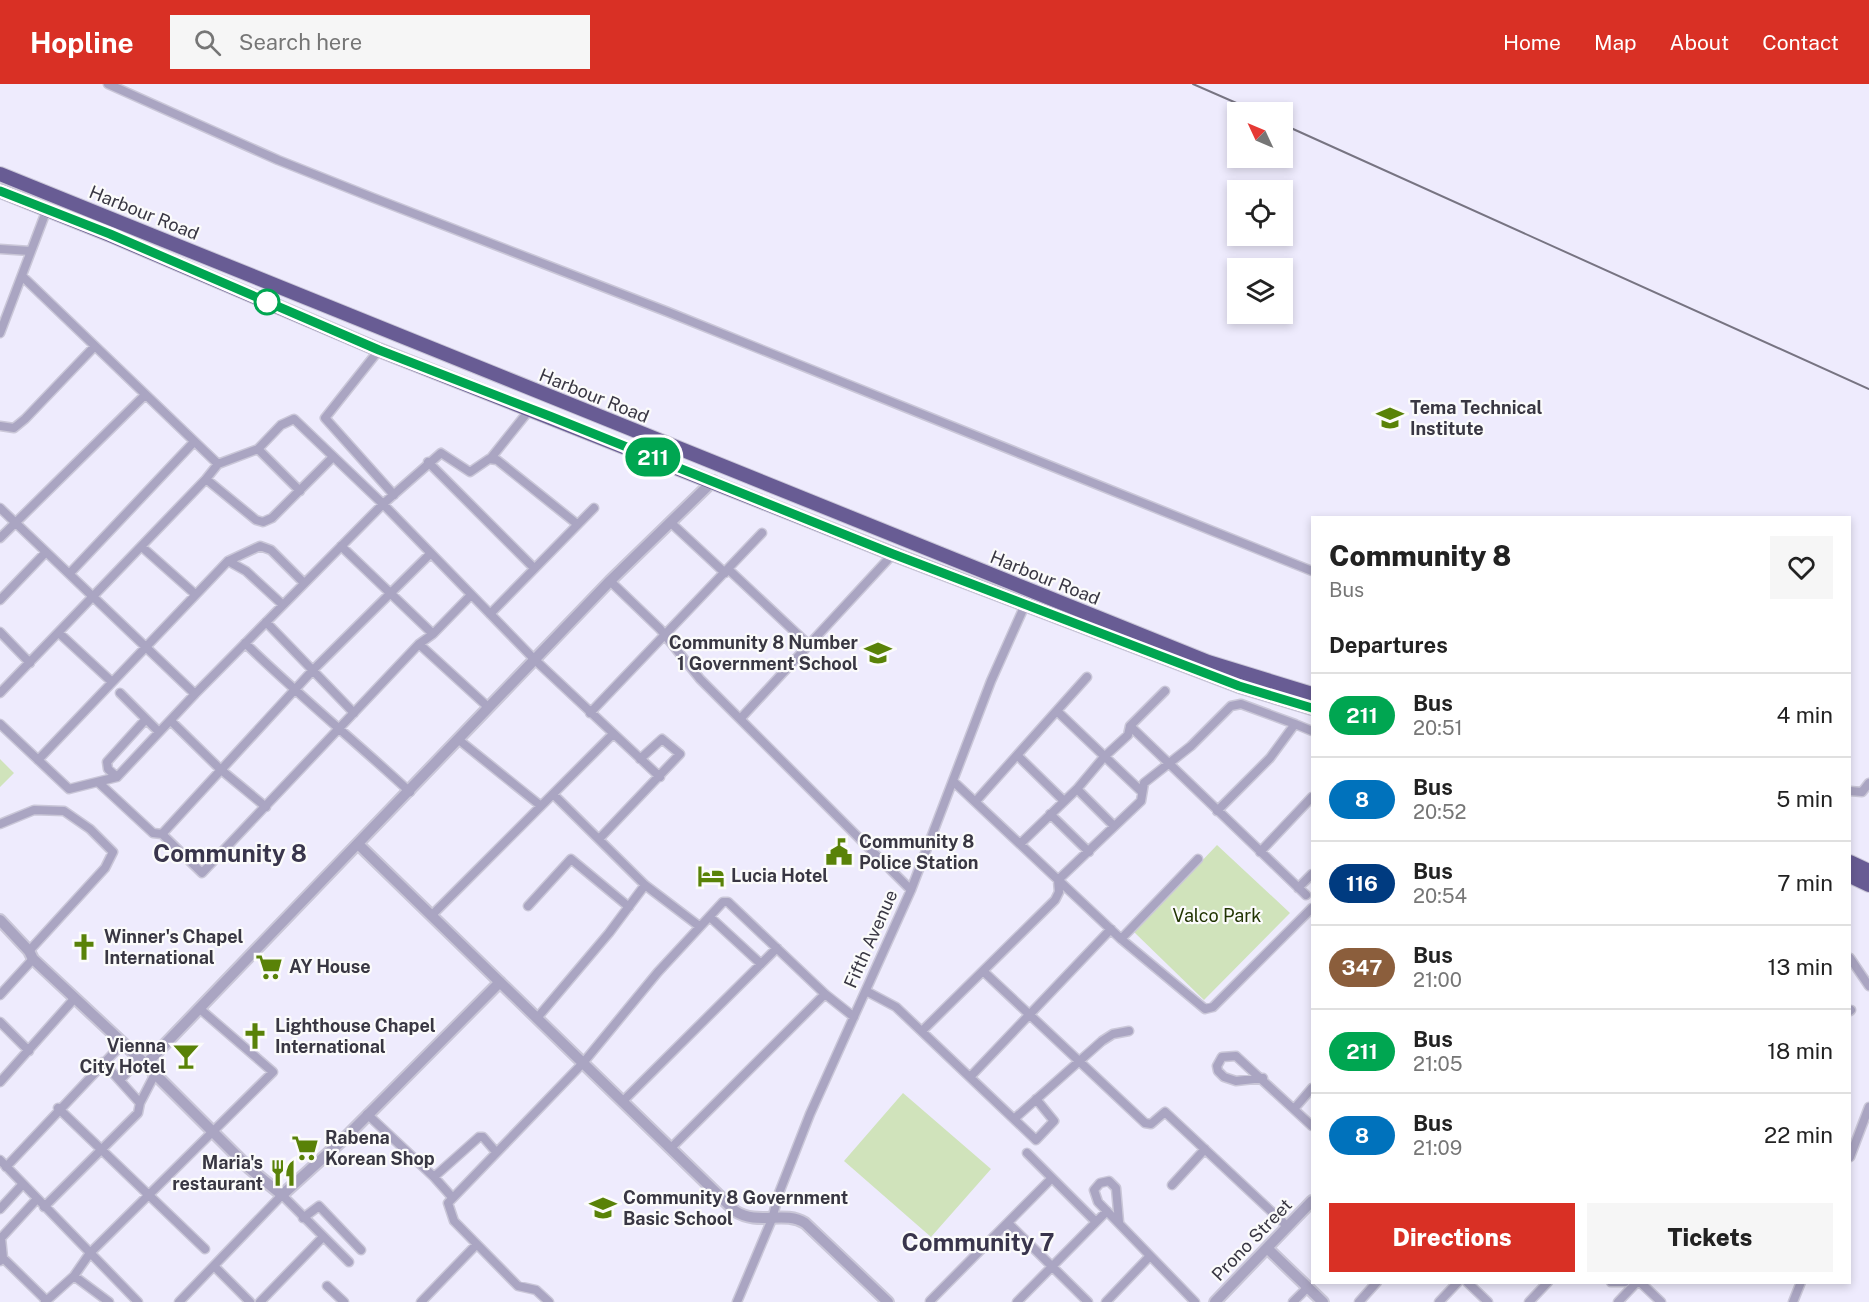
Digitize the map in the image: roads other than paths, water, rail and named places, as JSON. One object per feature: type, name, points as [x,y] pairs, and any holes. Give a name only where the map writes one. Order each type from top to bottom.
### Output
[{"type":"highway","name":"Harbour Road","points":[[0,174],[1208,663],[1311,694]]},
{"type":"highway","name":"Harbour Road","points":[[0,191],[48,209],[379,350],[531,408],[893,554],[1239,686],[1311,708]]},
{"type":"highway","points":[[1851,862],[1869,871]]},
{"type":"highway","points":[[1851,876],[1869,885]]},
{"type":"street","points":[[108,84],[279,160],[668,312],[1311,571]]},
{"type":"street","points":[[0,333],[48,209]]},
{"type":"street","points":[[0,249],[30,251]]},
{"type":"street","points":[[21,276],[193,443],[218,464]]},
{"type":"street","points":[[0,426],[14,428],[25,419],[94,347]]},
{"type":"street","points":[[379,350],[325,418],[394,495]]},
{"type":"street","points":[[0,538],[144,396]]},
{"type":"street","points":[[0,724],[69,789],[117,777],[304,583],[428,462],[441,453],[470,471],[491,458],[531,408]]},
{"type":"street","points":[[0,693],[142,547],[218,464],[258,449],[281,425],[294,419],[383,504],[535,660],[660,777]]},
{"type":"street","points":[[70,573],[193,443]]},
{"type":"street","points":[[258,449],[300,491]]},
{"type":"street","points":[[206,479],[256,520],[263,522],[272,518],[333,457]]},
{"type":"street","points":[[491,458],[577,524]]},
{"type":"street","points":[[428,462],[534,568]]},
{"type":"street","points":[[120,1080],[201,1009],[410,792],[488,707],[610,581],[712,481]]},
{"type":"street","points":[[0,507],[195,694]]},
{"type":"street","points":[[490,614],[594,508]]},
{"type":"street","points":[[670,522],[809,645]]},
{"type":"street","points":[[590,712],[762,533]]},
{"type":"street","points":[[38,760],[228,561],[260,546],[271,549],[304,583]]},
{"type":"street","points":[[341,546],[433,634]]},
{"type":"street","points":[[142,547],[195,594]]},
{"type":"street","points":[[0,600],[46,552]]},
{"type":"street","points":[[162,834],[312,671],[389,592],[430,554]]},
{"type":"street","points":[[741,718],[893,554]]},
{"type":"street","points":[[228,561],[246,571],[283,605]]},
{"type":"street","points":[[610,581],[665,634],[700,679],[911,890]]},
{"type":"street","points":[[99,783],[153,833],[162,834],[202,873],[419,644],[433,634],[471,595]]},
{"type":"street","name":"Fifth Avenue","points":[[737,1302],[772,1219],[779,1193],[810,1114],[911,890],[991,681],[1025,605]]},
{"type":"street","points":[[266,622],[354,713]]},
{"type":"street","points":[[0,632],[30,663]]},
{"type":"street","points":[[59,633],[112,682]]},
{"type":"street","points":[[245,643],[294,691],[341,728],[410,792]]},
{"type":"street","points":[[419,644],[488,707]]},
{"type":"street","points":[[976,801],[1019,757],[1058,712],[1058,708],[1087,677]]},
{"type":"street","points":[[1020,844],[1077,789],[1104,757],[1128,735],[1130,726],[1166,691]]},
{"type":"street","points":[[120,693],[159,732]]},
{"type":"street","points":[[1058,880],[1141,801],[1144,783],[1234,705],[1241,704],[1311,731]]},
{"type":"street","points":[[1058,712],[1142,792]]},
{"type":"street","points":[[117,777],[108,769],[107,762],[146,719]]},
{"type":"street","points":[[171,721],[220,769],[266,807]]},
{"type":"street","points":[[1217,811],[1270,758],[1295,724]]},
{"type":"street","points":[[1130,726],[1305,896]]},
{"type":"street","points":[[432,915],[613,734]]},
{"type":"street","points":[[599,839],[680,757],[679,752],[662,739],[640,759]]},
{"type":"street","points":[[459,740],[541,806]]},
{"type":"street","points":[[1019,757],[1064,801]]},
{"type":"street","points":[[954,782],[1121,939],[1202,1007],[1209,1009],[1311,909]]},
{"type":"street","points":[[1851,791],[1862,792],[1869,783]]},
{"type":"street","points":[[1077,789],[1114,826]]},
{"type":"street","points":[[553,794],[645,885],[699,926]]},
{"type":"street","points":[[1260,852],[1311,798]]},
{"type":"street","points":[[0,824],[34,810],[64,811],[90,829],[113,852],[105,868],[0,994]]},
{"type":"street","points":[[1050,814],[1089,852]]},
{"type":"street","points":[[358,844],[735,1211],[753,1219],[790,1217],[806,1223],[888,1302]]},
{"type":"street","points":[[528,906],[571,859],[630,907]]},
{"type":"street","points":[[1121,939],[1198,859]]},
{"type":"street","points":[[1299,888],[1311,875]]},
{"type":"street","points":[[922,1031],[1055,900],[1059,892],[1058,880]]},
{"type":"street","points":[[537,1018],[630,907],[645,885]]},
{"type":"street","points":[[549,1302],[536,1290],[518,1286],[476,1245],[448,1211],[451,1196],[583,1063],[658,972],[723,902],[728,902],[825,994],[854,1017]]},
{"type":"street","points":[[710,917],[761,964]]},
{"type":"street","points":[[0,920],[74,999],[143,1062],[249,1168],[282,1195],[322,1238],[349,1262]]},
{"type":"street","points":[[971,1076],[1111,929]]},
{"type":"street","points":[[622,1102],[777,948]]},
{"type":"street","points":[[1851,959],[1869,986]]},
{"type":"street","points":[[983,971],[1147,1125],[1165,1112],[1288,1227]]},
{"type":"street","points":[[179,1302],[282,1195],[500,982]]},
{"type":"street","points":[[866,991],[896,1007],[971,1076],[1034,1139],[1038,1139],[1054,1121],[1036,1100]]},
{"type":"street","points":[[671,1148],[825,994]]},
{"type":"street","points":[[0,1083],[74,999]]},
{"type":"street","points":[[36,1200],[1,1238],[1,1260],[46,1301],[74,1276],[90,1253],[273,1072],[201,1009]]},
{"type":"street","points":[[0,1022],[29,1051]]},
{"type":"street","points":[[1014,1119],[1078,1060],[1113,1034],[1129,1031]]},
{"type":"street","points":[[123,1043],[3,1163],[36,1200],[138,1302]]},
{"type":"street","points":[[1263,1078],[1231,1080],[1218,1071],[1216,1066],[1222,1057],[1236,1056],[1263,1078],[1311,1125]]},
{"type":"street","points":[[103,1062],[140,1103]]},
{"type":"street","points":[[44,1207],[138,1113],[140,1103],[154,1074]]},
{"type":"street","points":[[1294,1108],[1311,1089]]},
{"type":"street","points":[[1851,1154],[1869,1107]]},
{"type":"street","points":[[58,1108],[205,1249]]},
{"type":"street","points":[[367,1114],[451,1196]]},
{"type":"street","points":[[434,1177],[479,1137],[483,1137],[496,1152]]},
{"type":"street","points":[[1172,1185],[1205,1149]]},
{"type":"street","points":[[1027,1153],[1096,1222]]},
{"type":"street","points":[[930,1301],[1052,1178]]},
{"type":"street","points":[[1119,1222],[1116,1188],[1109,1181],[1100,1183],[1094,1190],[1098,1202],[1195,1302]]},
{"type":"street","points":[[0,1209],[22,1185]]},
{"type":"street","name":"Prono Street","points":[[1215,1302],[1311,1202]]},
{"type":"street","points":[[303,1218],[319,1206],[361,1250]]},
{"type":"street","points":[[1017,1302],[1107,1211]]},
{"type":"street","points":[[1008,1223],[1088,1302]]},
{"type":"street","points":[[260,1302],[322,1238]]},
{"type":"street","points":[[421,1302],[476,1245]]},
{"type":"street","points":[[1267,1248],[1323,1302]]},
{"type":"street","points":[[1106,1302],[1150,1256]]},
{"type":"street","points":[[214,1266],[250,1302]]},
{"type":"street","points":[[74,1276],[109,1302]]},
{"type":"street","points":[[1359,1302],[1375,1284]]},
{"type":"street","points":[[1439,1302],[1456,1284]]},
{"type":"street","points":[[1469,1284],[1488,1302]]},
{"type":"street","points":[[1529,1302],[1546,1284]]},
{"type":"street","points":[[1618,1302],[1637,1284]]},
{"type":"street","points":[[1641,1284],[1661,1302]]},
{"type":"street","points":[[1793,1302],[1800,1284]]},
{"type":"street","points":[[327,1286],[344,1302]]},
{"type":"street","points":[[1293,1302],[1308,1287]]},
{"type":"railway","points":[[1193,84],[1234,102]]},
{"type":"railway","points":[[1293,129],[1869,389]]},
{"type":"place","name":"Tema Technical Institute","points":[[1390,418]]},
{"type":"place","name":"Community 8 Number 1 Government School","points":[[878,653]]},
{"type":"place","name":"Community 8 Police Station","points":[[839,852]]},
{"type":"place","name":"Lucia Hotel","points":[[711,876]]},
{"type":"place","name":"Winner's Chapel International","points":[[84,947]]},
{"type":"place","name":"AY House","points":[[269,967]]},
{"type":"place","name":"Lighthouse Chapel International","points":[[255,1036]]},
{"type":"place","name":"Vienna City Hotel","points":[[186,1056]]},
{"type":"place","name":"Rabena Korean Shop","points":[[305,1148]]},
{"type":"place","name":"Maria's restaurant","points":[[283,1173]]},
{"type":"place","name":"Community 8 Government Basic School","points":[[603,1208]]},
{"type":"district","name":"Community 8","points":[[230,854]]},
{"type":"district","name":"Community 7","points":[[978,1243]]},
{"type":"park label","name":"Valco Park","points":[[1217,916]]}]
